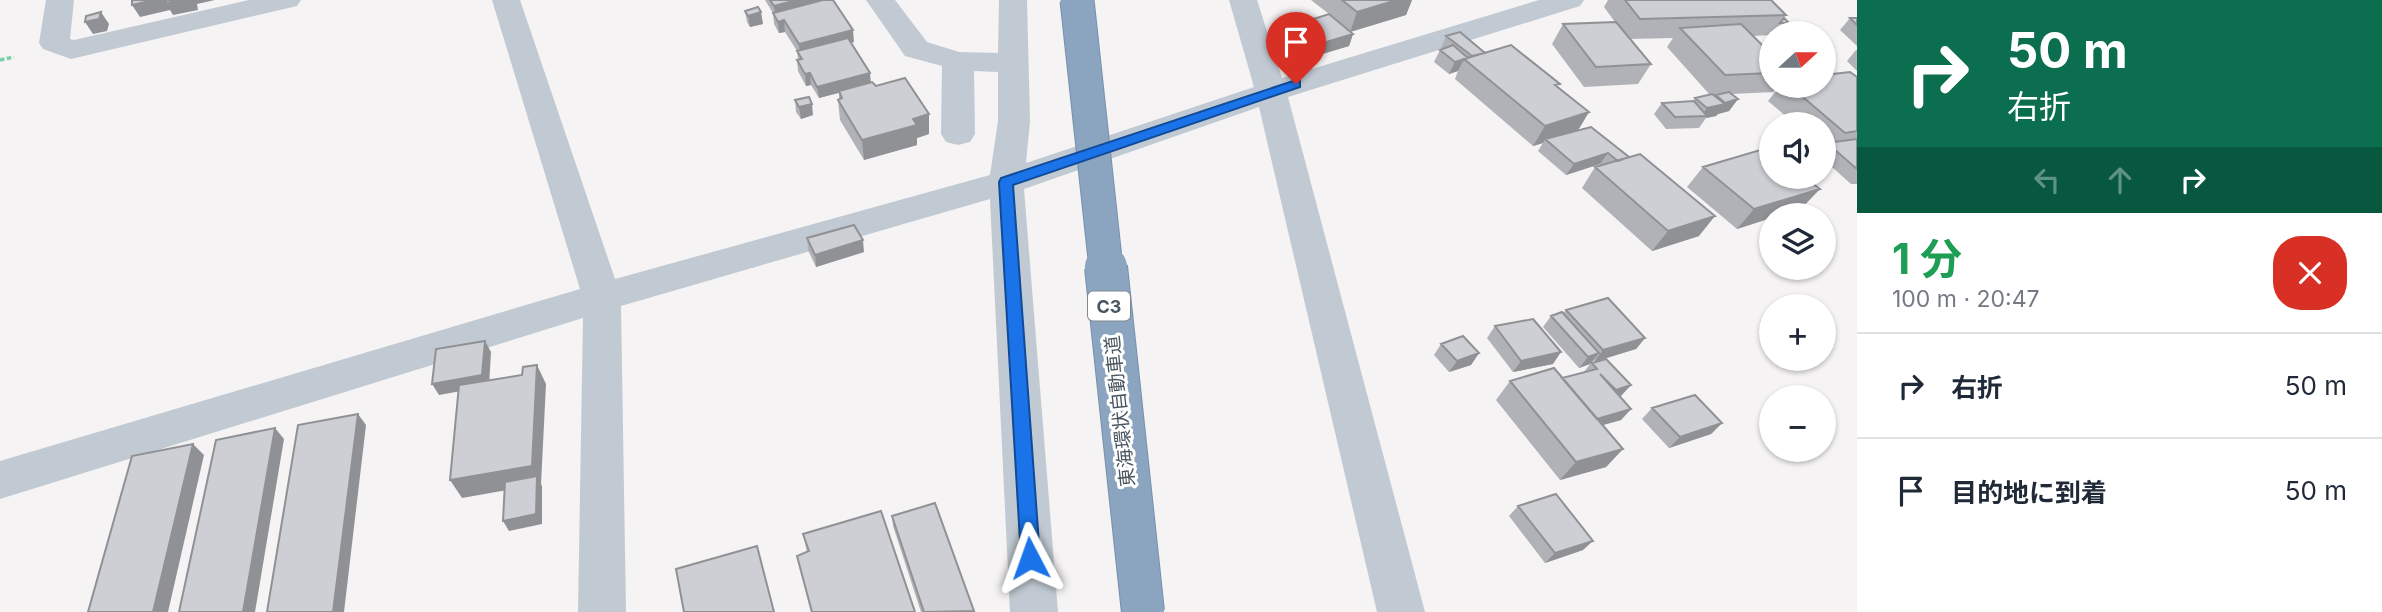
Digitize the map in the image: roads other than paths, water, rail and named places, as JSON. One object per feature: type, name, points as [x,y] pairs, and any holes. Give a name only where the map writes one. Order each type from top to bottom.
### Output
[{"type":"highway","name":"東海環状自動車道","points":[[1077,0],[1143,612]]},
{"type":"street","points":[[60,0],[54,43],[71,50],[287,0]]},
{"type":"street","points":[[506,0],[602,297],[602,612]]},
{"type":"street","points":[[880,0],[916,49],[958,61],[1013,63]]},
{"type":"street","points":[[1013,0],[1014,121],[1006,182],[1034,612]]},
{"type":"street","points":[[1243,0],[1270,92],[1401,612]]},
{"type":"street","points":[[0,480],[602,297],[1006,182],[1270,92],[1570,0]]},
{"type":"street","points":[[958,61],[958,134]]}]
